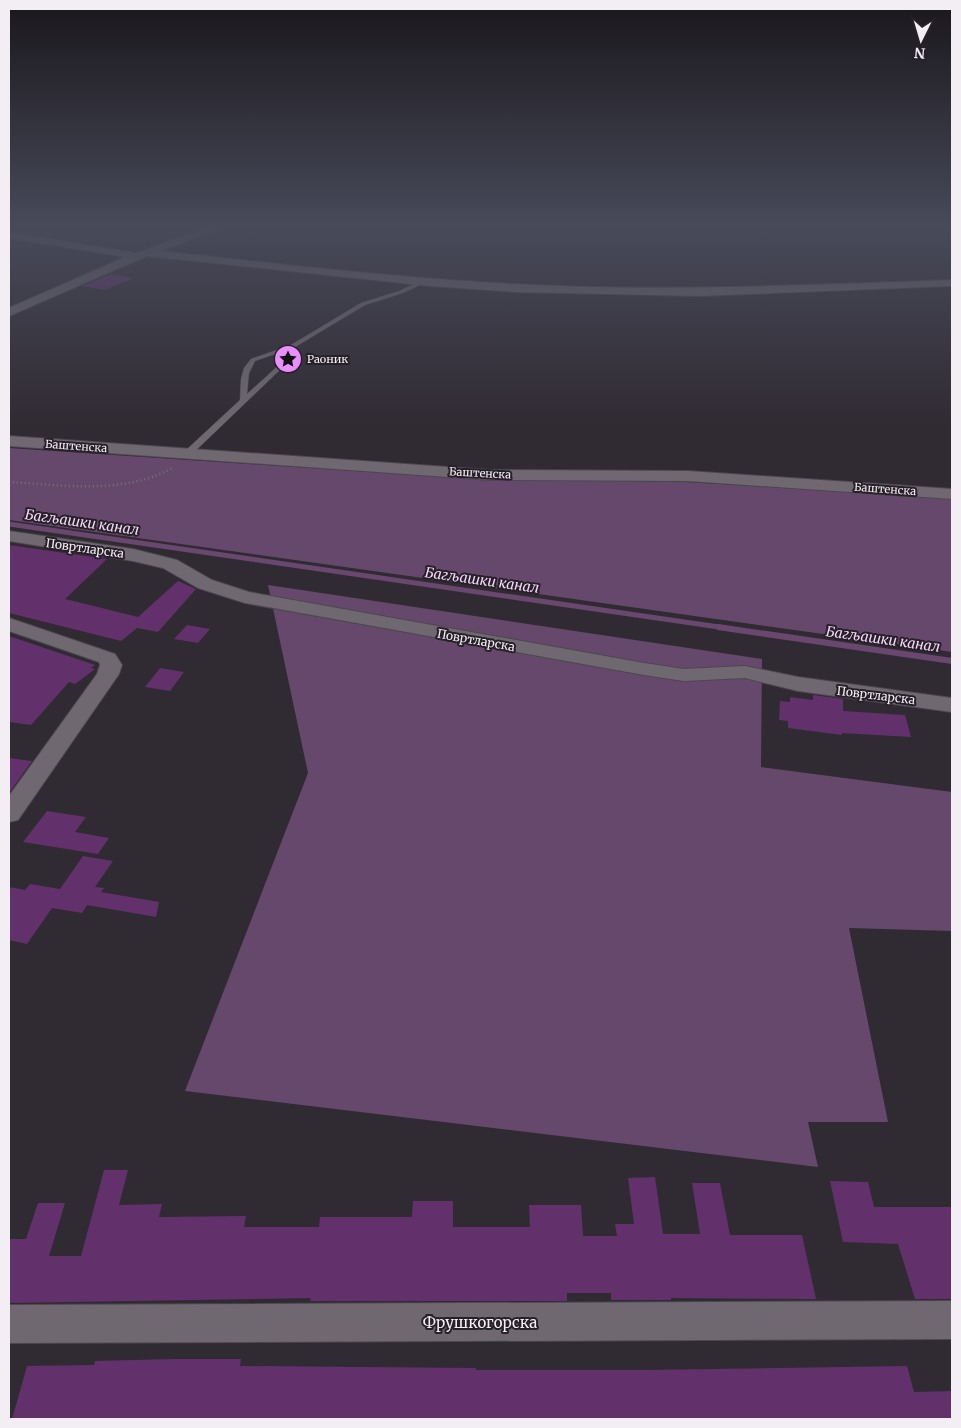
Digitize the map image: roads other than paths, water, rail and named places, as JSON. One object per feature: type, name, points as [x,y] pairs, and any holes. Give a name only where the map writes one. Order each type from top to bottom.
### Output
[{"type":"street","points":[[9,312],[51,294]]},
{"type":"street","name":"Баштенска","points":[[9,441],[490,475],[688,476],[952,494]]},
{"type":"street","name":"Повртларска","points":[[9,536],[170,564],[198,578],[205,584],[245,597],[571,658],[684,675],[745,672],[798,684],[952,705]]},
{"type":"street","points":[[9,624],[108,658],[111,665],[9,814]]},
{"type":"street","name":"Фрушкогорска","points":[[9,1324],[952,1320]]},
{"type":"lane","points":[[244,401],[244,387],[248,364],[253,360],[293,346],[363,304],[396,294]]},
{"type":"lane","points":[[187,454],[282,365]]},
{"type":"waterway","name":"Багљашки канал","points":[[9,524],[726,628]]},
{"type":"waterway","name":"Багљашки канал","points":[[718,627],[952,661]]},
{"type":"place","name":"Раоник","points":[[288,359]]}]
